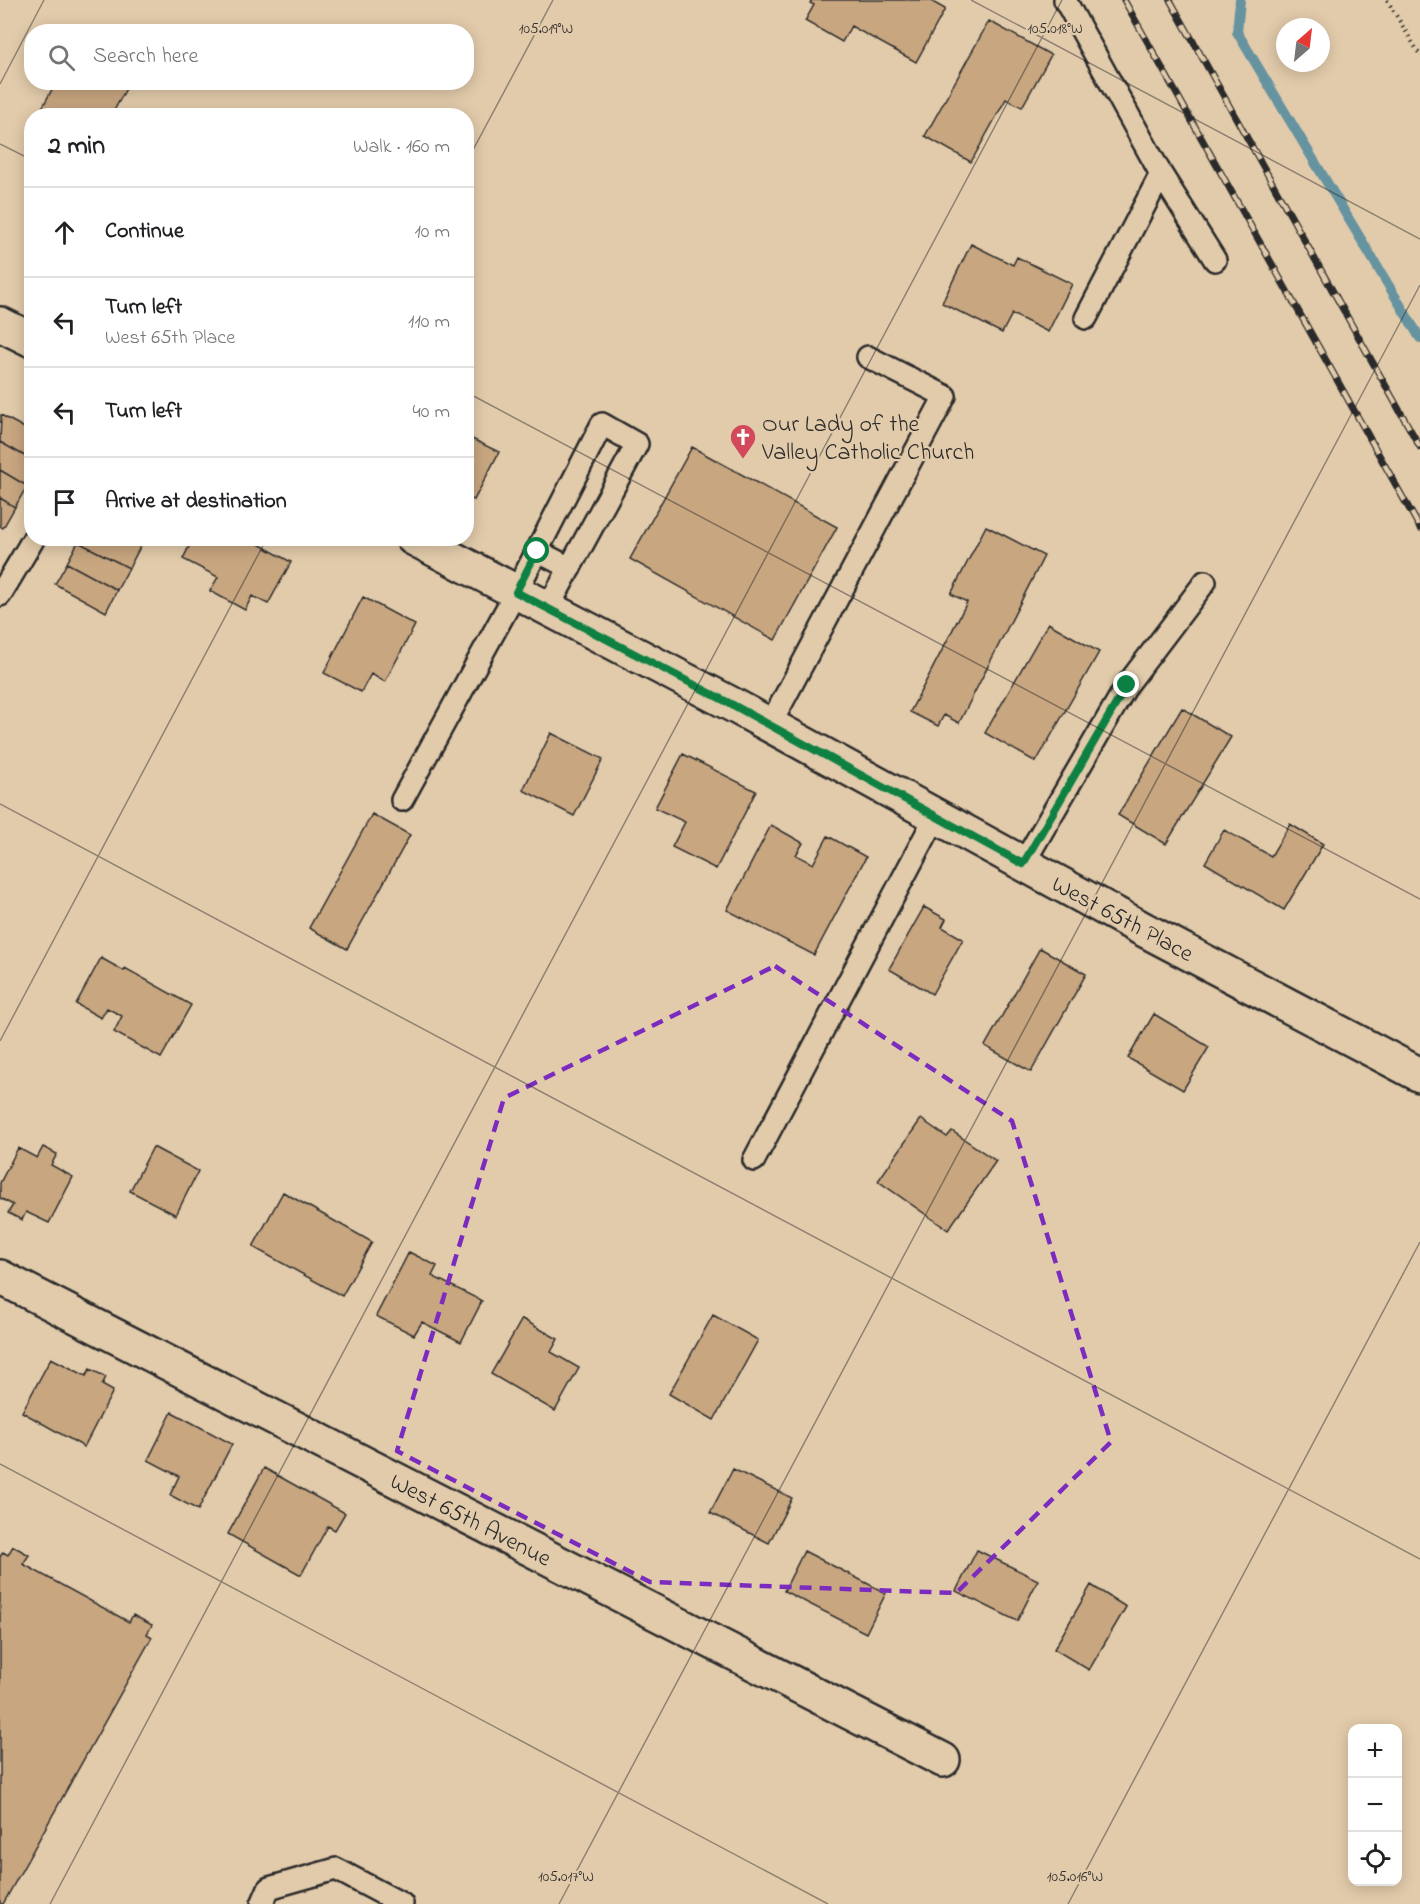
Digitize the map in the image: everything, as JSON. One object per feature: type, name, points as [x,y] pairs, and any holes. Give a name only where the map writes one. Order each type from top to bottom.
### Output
[{"type":"street","points":[[0,324],[24,336]]},
{"type":"street","name":"West 65th Place","points":[[428,546],[770,725],[1141,928],[1420,1075]]},
{"type":"street","name":"West 65th Avenue","points":[[0,1277],[943,1760]]},
{"type":"lane","points":[[1065,0],[1161,174],[1215,260]]},
{"type":"lane","points":[[1086,318],[1161,174]]},
{"type":"lane","points":[[770,725],[945,396],[868,357]]},
{"type":"lane","points":[[402,800],[516,592],[602,424],[637,444],[548,609]]},
{"type":"lane","points":[[0,595],[29,546]]},
{"type":"lane","points":[[537,551],[570,568]]},
{"type":"lane","points":[[1023,864],[1127,685],[1205,582]]},
{"type":"lane","points":[[754,1160],[936,816]]},
{"type":"lane","points":[[262,1904],[269,1888],[336,1869],[402,1904]]},
{"type":"path","points":[[1387,0],[1420,55]]},
{"type":"highlighted area","points":[[775,966],[1012,1121],[1111,1442],[956,1593],[650,1582],[397,1451],[504,1098]]},
{"type":"building","points":[[812,0],[929,0],[945,9],[916,62],[851,26],[842,42],[805,21],[814,5],[810,3]]},
{"type":"building","points":[[989,21],[1051,55],[1022,107],[1006,99],[971,162],[925,136]]},
{"type":"building","points":[[52,90],[125,90],[115,108],[42,108]]},
{"type":"building","points":[[971,244],[1013,265],[1017,257],[1072,284],[1048,332],[1012,314],[1002,333],[942,303]]},
{"type":"building","points":[[1,415],[24,428],[24,456],[0,442]]},
{"type":"building","points":[[474,440],[499,452],[474,500]]},
{"type":"building","points":[[0,442],[24,456],[24,484],[0,470]]},
{"type":"building","points":[[692,447],[837,527],[775,640],[630,559]]},
{"type":"building","points":[[0,470],[24,484],[24,491],[15,507],[0,498]]},
{"type":"building","points":[[0,498],[15,507],[3,528],[0,526]]},
{"type":"building","points":[[986,526],[1044,556],[959,723],[944,715],[938,726],[910,712],[967,602],[951,594]]},
{"type":"building","points":[[76,546],[86,546],[129,568],[117,590],[67,563]]},
{"type":"building","points":[[86,546],[138,546],[140,547],[129,568]]},
{"type":"building","points":[[189,546],[262,546],[291,562],[268,604],[252,596],[245,610],[210,591],[218,577],[183,559]]},
{"type":"building","points":[[67,563],[117,590],[106,612],[55,584]]},
{"type":"building","points":[[363,597],[415,625],[385,682],[371,674],[361,692],[324,673]]},
{"type":"building","points":[[1048,623],[1099,652],[1036,762],[985,733]]},
{"type":"building","points":[[1182,708],[1231,737],[1166,844],[1118,815]]},
{"type":"building","points":[[551,733],[603,759],[574,816],[523,790]]},
{"type":"building","points":[[683,754],[756,791],[716,869],[672,847],[685,822],[655,808]]},
{"type":"building","points":[[372,814],[410,835],[347,949],[309,928]]},
{"type":"building","points":[[1290,824],[1323,844],[1284,910],[1205,863],[1224,830],[1271,856]]},
{"type":"building","points":[[771,825],[803,843],[796,855],[813,864],[828,836],[866,857],[814,955],[727,910]]},
{"type":"building","points":[[924,907],[946,919],[942,927],[963,939],[932,994],[889,969]]},
{"type":"building","points":[[1040,948],[1086,974],[1031,1072],[985,1046]]},
{"type":"building","points":[[101,958],[124,971],[125,968],[191,1005],[161,1058],[114,1032],[122,1016],[107,1008],[101,1018],[76,1004]]},
{"type":"building","points":[[1154,1014],[1209,1047],[1183,1090],[1128,1058]]},
{"type":"building","points":[[921,1119],[947,1137],[952,1131],[996,1161],[948,1230],[878,1181]]},
{"type":"building","points":[[43,1147],[57,1154],[51,1165],[73,1177],[49,1223],[26,1212],[22,1220],[8,1213],[13,1205],[0,1198],[0,1183],[18,1148],[37,1158]]},
{"type":"building","points":[[153,1147],[198,1171],[176,1215],[130,1191]]},
{"type":"building","points":[[283,1192],[372,1242],[342,1296],[253,1247]]},
{"type":"building","points":[[409,1252],[437,1266],[432,1276],[482,1301],[461,1342],[422,1322],[414,1335],[376,1316]]},
{"type":"building","points":[[713,1315],[758,1340],[714,1420],[669,1394]]},
{"type":"building","points":[[522,1319],[558,1339],[551,1352],[579,1368],[555,1411],[491,1374]]},
{"type":"building","points":[[51,1358],[86,1376],[90,1369],[106,1377],[102,1385],[113,1391],[84,1447],[22,1412]]},
{"type":"building","points":[[172,1412],[232,1444],[198,1510],[170,1495],[179,1476],[148,1460]]},
{"type":"building","points":[[264,1468],[345,1513],[335,1530],[328,1526],[301,1575],[228,1534]]},
{"type":"building","points":[[733,1469],[792,1498],[769,1543],[710,1513]]},
{"type":"building","points":[[13,1546],[29,1555],[23,1564],[129,1622],[133,1615],[152,1625],[147,1634],[152,1637],[3,1904],[0,1904],[0,1557],[3,1552],[8,1555]]},
{"type":"building","points":[[977,1550],[1038,1580],[1017,1621],[956,1591]]},
{"type":"building","points":[[804,1551],[886,1593],[866,1633],[784,1591]]},
{"type":"building","points":[[1091,1585],[1126,1607],[1089,1670],[1054,1649]]},
{"type":"waterway","points":[[1240,0],[1237,32],[1420,338]]},
{"type":"railway","points":[[1124,0],[1420,528]]},
{"type":"railway","points":[[1170,0],[1420,447]]},
{"type":"place","name":"Our Lady of the Valley Catholic Church","points":[[743,460]]},
{"type":"route","points":[[537,551],[516,592],[733,705],[1023,864],[1127,685]]}]
